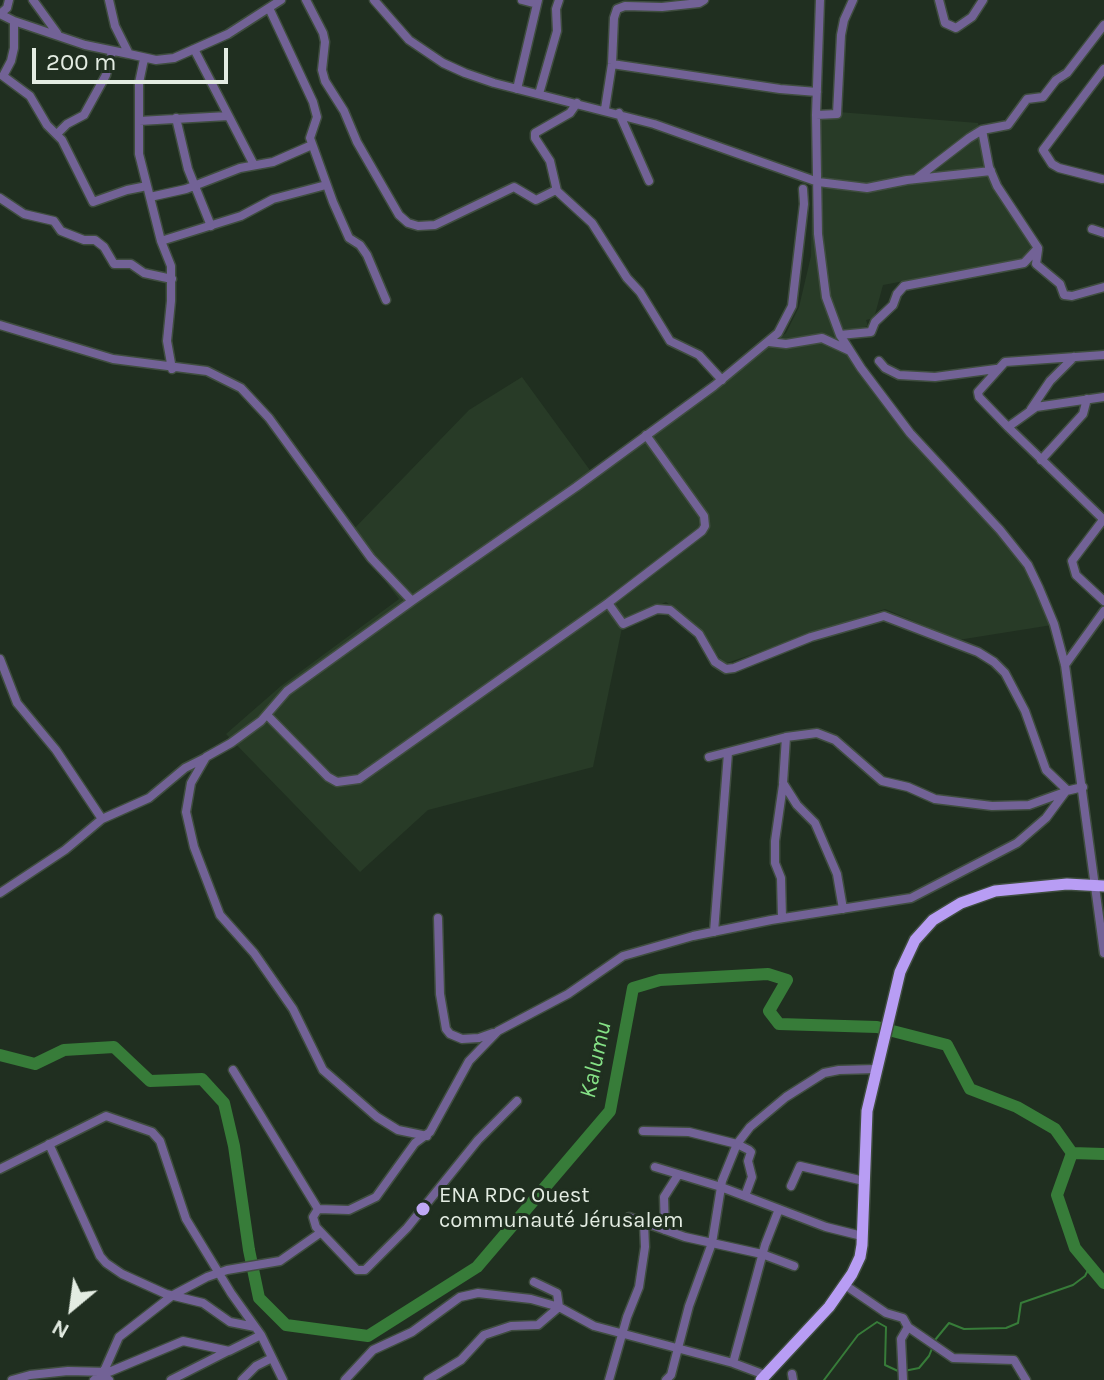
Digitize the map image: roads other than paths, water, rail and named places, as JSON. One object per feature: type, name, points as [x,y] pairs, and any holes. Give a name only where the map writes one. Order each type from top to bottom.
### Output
[{"type":"main road","points":[[763,1378],[829,1307],[860,1257],[867,1111],[900,972],[915,940],[933,920],[961,903],[995,891],[1067,884],[1100,886]]},
{"type":"street","points":[[9,0],[7,8],[0,14],[14,21],[85,45],[144,59],[167,59],[194,49],[228,34],[281,0]]},
{"type":"street","points":[[33,0],[57,34]]},
{"type":"street","points":[[109,0],[115,26],[129,54]]},
{"type":"street","points":[[306,0],[323,33],[322,70],[325,81],[399,215],[408,223],[435,225],[514,187],[536,200],[556,190]]},
{"type":"street","points":[[374,0],[409,40],[443,63],[494,83],[605,109],[709,141],[818,182],[867,188],[991,171]]},
{"type":"street","points":[[517,89],[538,2],[522,0]]},
{"type":"street","points":[[539,94],[557,31],[556,9],[559,0]]},
{"type":"street","points":[[605,109],[617,9],[625,3],[662,7],[704,0]]},
{"type":"street","points":[[820,0],[816,115],[822,279],[848,351],[910,433],[1000,530],[1028,565],[1054,624],[1065,665],[1100,886],[1104,953]]},
{"type":"street","points":[[816,115],[837,114],[841,35],[853,0]]},
{"type":"street","points":[[939,0],[945,23],[956,28],[972,17],[983,0]]},
{"type":"street","points":[[269,8],[316,112],[316,122],[310,134],[326,185],[345,232],[363,249],[386,300]]},
{"type":"street","points":[[14,21],[13,57],[1,76],[30,96],[47,125],[67,147],[93,202],[147,186]]},
{"type":"street","points":[[916,179],[982,130],[1006,126],[1023,102],[1043,97],[1056,80],[1067,73],[1104,25]]},
{"type":"street","points":[[194,49],[254,165]]},
{"type":"street","points":[[57,134],[67,124],[84,115],[106,75],[112,52]]},
{"type":"street","points":[[144,59],[139,83],[139,154],[161,241],[171,266],[167,341],[172,369]]},
{"type":"street","points":[[612,64],[817,92]]},
{"type":"street","points":[[1103,176],[1059,168],[1052,164],[1043,150],[1104,69]]},
{"type":"street","points":[[1093,83],[1104,85]]},
{"type":"street","points":[[577,103],[570,113],[535,133],[550,161],[556,190],[592,223],[670,341],[699,355],[722,380]]},
{"type":"street","points":[[619,113],[649,181]]},
{"type":"street","points":[[139,121],[228,116]]},
{"type":"street","points":[[176,118],[188,169],[211,226]]},
{"type":"street","points":[[982,130],[991,171],[999,190],[1038,248],[1032,262]]},
{"type":"street","points":[[150,197],[195,186],[229,171],[273,162],[312,145]]},
{"type":"street","points":[[791,174],[803,189],[818,200]]},
{"type":"street","points":[[161,241],[247,213],[273,199],[326,185]]},
{"type":"street","points":[[0,893],[65,850],[102,819],[149,798],[185,768],[231,743],[267,715],[287,691],[540,513],[769,342],[783,328],[792,306],[803,189]]},
{"type":"street","points":[[0,198],[24,214],[57,222],[61,231],[84,240],[95,240],[104,247],[114,264],[131,264],[144,273],[172,279]]},
{"type":"street","points":[[1092,229],[1104,233]]},
{"type":"street","points":[[840,335],[871,332],[876,320],[893,305],[900,290],[910,284],[1032,262],[1060,284],[1066,295],[1104,287]]},
{"type":"street","points":[[0,325],[113,359],[172,369],[207,371],[231,381],[250,396],[269,418],[371,558],[412,601]]},
{"type":"street","points":[[769,342],[786,344],[822,338],[848,351]]},
{"type":"street","points":[[1104,355],[1009,361],[997,369],[978,395],[1103,520],[1072,561],[1076,575],[1104,601]]},
{"type":"street","points":[[1008,427],[1031,409],[1050,381],[1074,357]]},
{"type":"street","points":[[879,361],[899,375],[935,377],[997,369]]},
{"type":"street","points":[[1031,409],[1104,397]]},
{"type":"street","points":[[1041,460],[1083,414],[1087,399]]},
{"type":"street","points":[[267,715],[328,777],[337,782],[359,779],[608,603],[705,526],[704,516],[646,435]]},
{"type":"street","points":[[608,603],[623,624],[657,609],[670,610],[699,634],[715,662],[726,669],[811,637],[884,616],[978,652],[1005,673],[1025,711],[1046,770],[1066,791]]},
{"type":"street","points":[[1065,665],[1104,611]]},
{"type":"street","points":[[0,659],[17,703],[56,750],[102,819]]},
{"type":"street","points":[[709,757],[786,737],[820,733],[835,740],[882,781],[908,787],[935,799],[983,805],[1029,805],[1083,787]]},
{"type":"street","points":[[782,918],[781,878],[775,863],[775,841],[786,737]]},
{"type":"street","points":[[714,932],[728,753]]},
{"type":"street","points":[[206,757],[191,783],[186,812],[194,847],[220,915],[254,953],[293,1009],[326,1074],[382,1121],[398,1130],[427,1136]]},
{"type":"street","points":[[783,783],[797,805],[815,823],[837,874],[843,909]]},
{"type":"street","points":[[438,918],[440,994],[446,1029],[462,1039],[479,1038],[568,994],[631,952],[782,918],[911,898],[996,856],[1036,830],[1066,791]]},
{"type":"street","points":[[318,1209],[349,1210],[368,1203],[387,1184],[415,1143],[427,1136],[469,1061],[498,1031]]},
{"type":"street","points":[[666,1380],[671,1375],[689,1306],[712,1243],[721,1187],[737,1144],[750,1127],[786,1097],[824,1073],[876,1069]]},
{"type":"street","points":[[233,1070],[318,1209]]},
{"type":"street","points":[[318,1209],[313,1217],[320,1233],[357,1270],[365,1270],[407,1228],[478,1140],[517,1101]]},
{"type":"street","points":[[0,1169],[108,1116],[152,1132],[160,1141],[184,1215],[258,1331],[281,1379]]},
{"type":"street","points":[[643,1131],[689,1132],[737,1144],[751,1152],[748,1160],[752,1177],[745,1196]]},
{"type":"street","points":[[49,1144],[102,1259],[122,1274],[173,1295],[203,1303],[235,1324],[258,1331]]},
{"type":"street","points":[[791,1186],[800,1166],[864,1181]]},
{"type":"street","points":[[655,1167],[721,1187],[829,1228],[862,1236]]},
{"type":"street","points":[[665,1230],[664,1197],[678,1175]]},
{"type":"street","points":[[733,1363],[762,1254],[779,1209]]},
{"type":"street","points":[[629,1217],[794,1266]]},
{"type":"street","points":[[609,1380],[639,1287],[645,1247],[644,1223]]},
{"type":"street","points":[[101,1378],[119,1337],[173,1295],[219,1273],[280,1261],[320,1233]]},
{"type":"street","points":[[534,1282],[557,1293],[559,1307]]},
{"type":"street","points":[[845,1285],[886,1313],[903,1318],[908,1327],[955,1358],[1014,1360],[1026,1380]]},
{"type":"street","points":[[345,1380],[373,1350],[412,1332],[465,1295],[478,1293],[531,1299],[559,1307],[590,1324],[733,1363],[763,1378]]},
{"type":"street","points":[[428,1380],[461,1360],[484,1335],[509,1326],[538,1325],[559,1307]]},
{"type":"street","points":[[903,1379],[901,1339],[908,1327]]},
{"type":"street","points":[[171,1380],[229,1351],[258,1331]]},
{"type":"street","points":[[12,1380],[68,1371],[101,1378],[183,1341],[229,1351]]},
{"type":"street","points":[[242,1380],[256,1366],[272,1358]]},
{"type":"waterway","name":"Kalumu","points":[[0,1055],[35,1064],[64,1050],[114,1047],[150,1081],[202,1079],[224,1103],[259,1298],[286,1325],[368,1336],[477,1267],[610,1111],[633,988],[660,980],[768,974],[787,980],[769,1011],[779,1024],[877,1027],[947,1045],[970,1089],[1017,1107],[1055,1129],[1072,1153],[1104,1154]]},
{"type":"waterway","points":[[1072,1153],[1057,1195],[1075,1248],[1104,1283]]},
{"type":"waterway","points":[[935,1340],[949,1323],[964,1329],[1006,1328],[1018,1323],[1021,1303],[1073,1285],[1085,1276],[1090,1266]]},
{"type":"waterway","points":[[824,1380],[858,1335],[877,1322],[886,1327],[885,1365],[898,1371]]},
{"type":"waterway","points":[[904,1371],[919,1368],[933,1346]]},
{"type":"place","name":"ENA RDC Ouest communauté Jérusalem","points":[[423,1209]]}]
